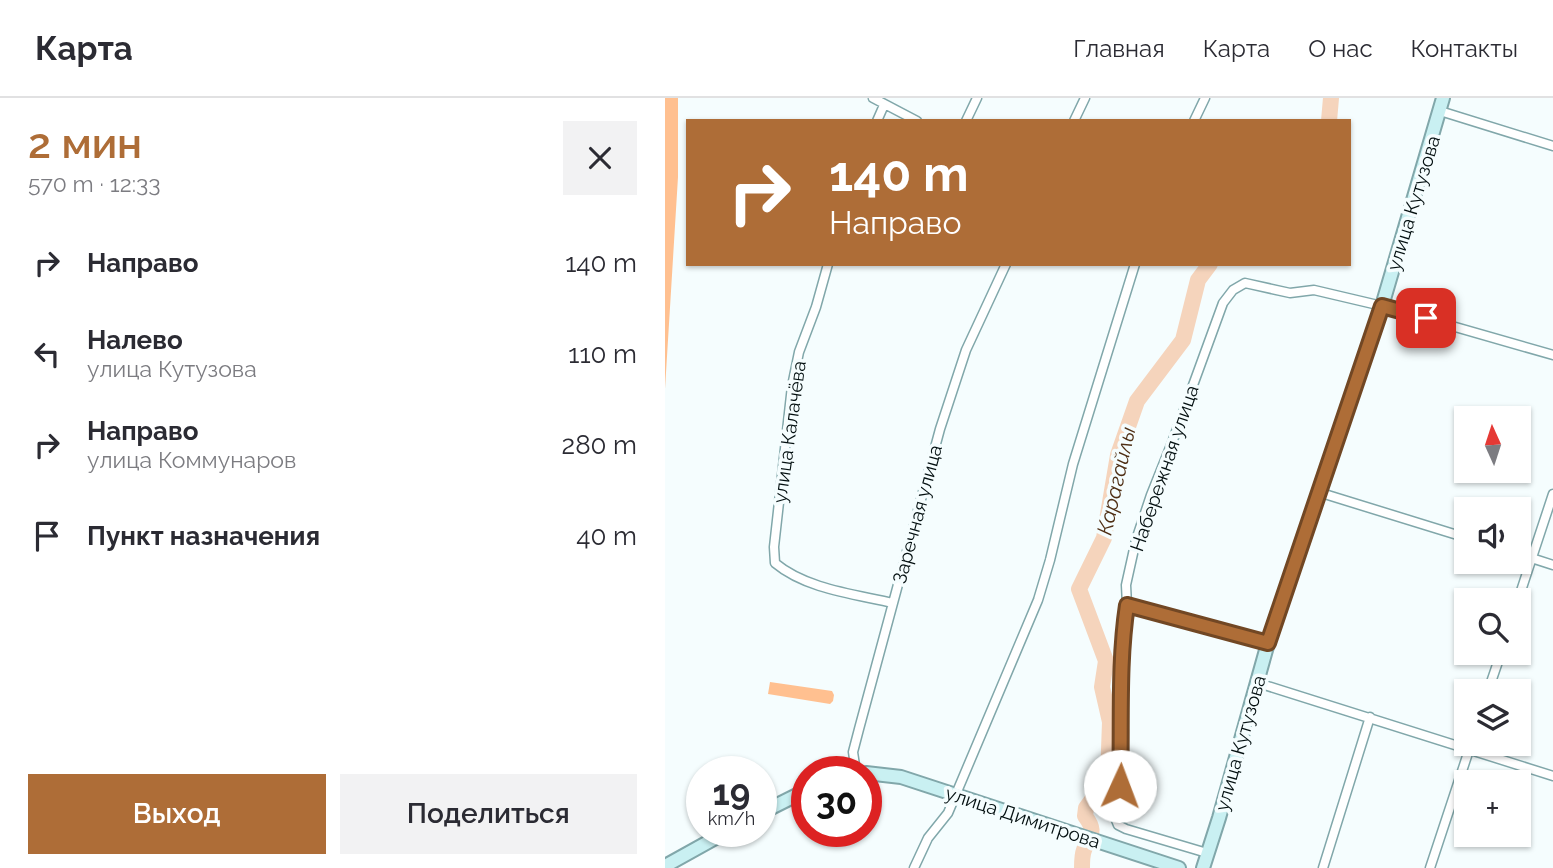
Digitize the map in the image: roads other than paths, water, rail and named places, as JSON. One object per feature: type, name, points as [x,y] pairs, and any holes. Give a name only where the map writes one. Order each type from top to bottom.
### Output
[{"type":"main road","name":"улица Кутузова","points":[[1203,868],[1268,643],[1382,306],[1441,105]]},
{"type":"main road","name":"улица Димитрова","points":[[882,775],[901,777],[1179,868]]},
{"type":"main road","points":[[665,866],[699,847]]},
{"type":"street","points":[[873,98],[913,119]]},
{"type":"street","points":[[968,119],[977,98]]},
{"type":"street","points":[[1075,119],[1085,98]]},
{"type":"street","points":[[1195,119],[1205,98]]},
{"type":"street","points":[[878,119],[884,105]]},
{"type":"street","points":[[1441,105],[1553,146]]},
{"type":"street","name":"улица Калачёва","points":[[827,266],[799,352],[792,386],[774,547],[775,563],[789,575],[800,579],[893,603]]},
{"type":"street","name":"Заречная улица","points":[[854,756],[944,416],[966,350],[1005,266]]},
{"type":"street","points":[[914,868],[928,838],[948,813],[1038,600],[1073,464],[1134,266]]},
{"type":"street","name":"Набережная улица","points":[[1207,853],[1126,829],[1118,825],[1116,820],[1123,707],[1121,648],[1127,605],[1126,584],[1133,551],[1151,495],[1223,303],[1233,290],[1245,283],[1290,293],[1314,290],[1382,306]]},
{"type":"street","points":[[1382,306],[1553,355]]},
{"type":"street","points":[[1318,492],[1454,534]]},
{"type":"street","points":[[1553,494],[1531,558],[1553,565]]},
{"type":"street","points":[[1127,605],[1268,643]]},
{"type":"street","points":[[1258,683],[1454,742]]},
{"type":"street","points":[[1323,868],[1370,717]]},
{"type":"street","points":[[1430,868],[1467,756]]},
{"type":"street","points":[[1496,756],[1553,776]]},
{"type":"waterway","name":"Карагайлы","points":[[1329,119],[1331,98]]},
{"type":"waterway","name":"Карагайлы","points":[[1082,868],[1083,852],[1092,830],[1085,816],[1086,808],[1108,778],[1110,722],[1102,687],[1106,661],[1079,589],[1104,538],[1118,455],[1137,401],[1183,340],[1198,280],[1208,266]]}]
